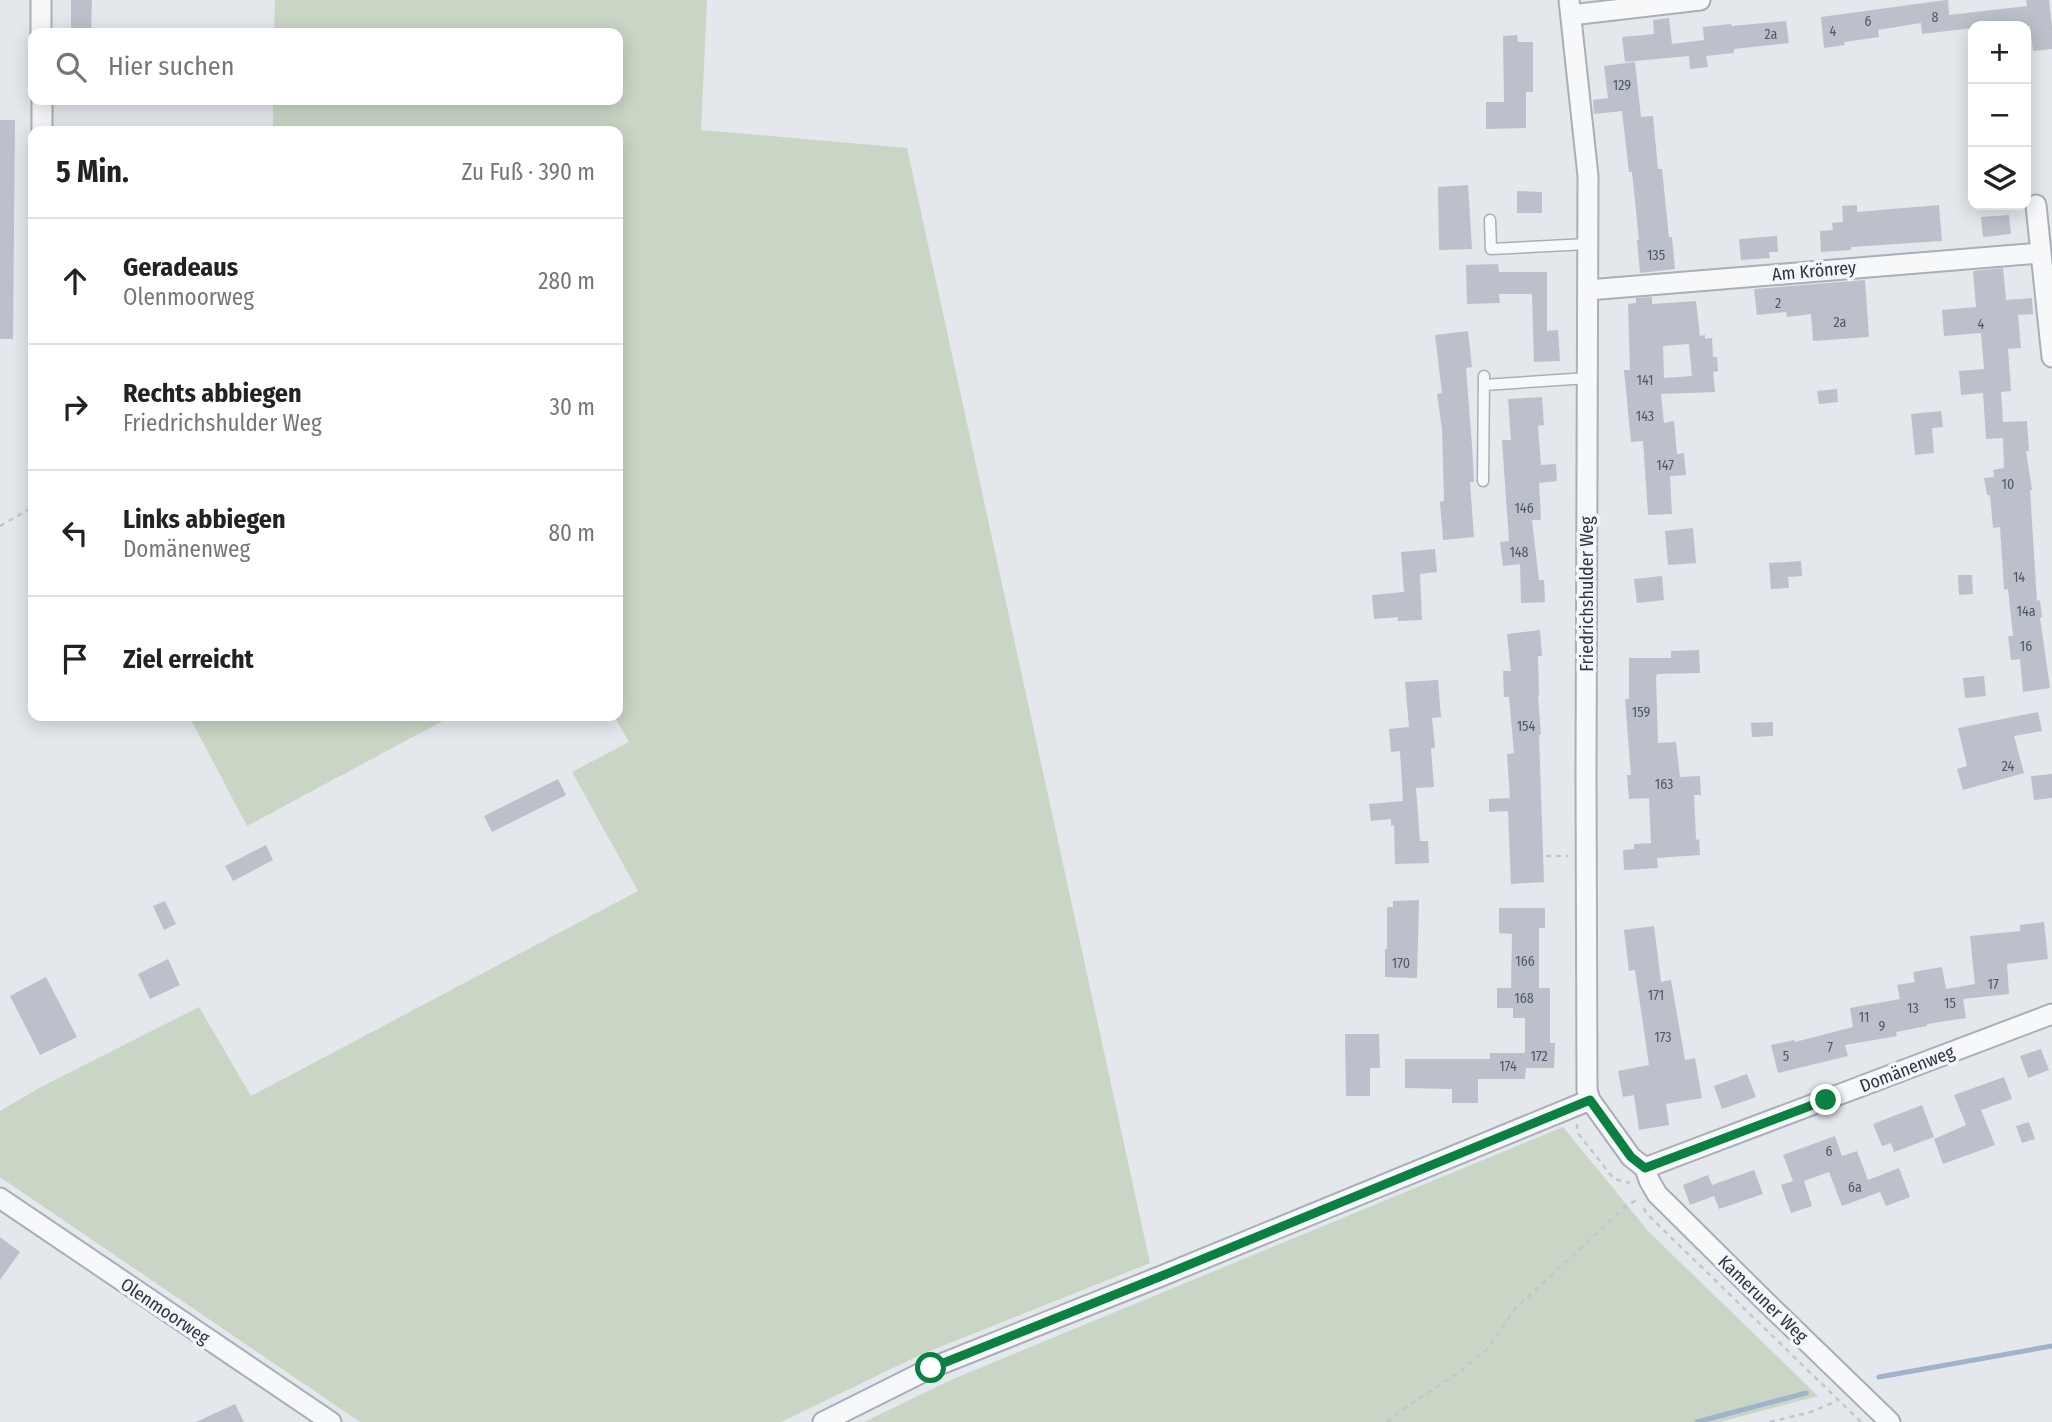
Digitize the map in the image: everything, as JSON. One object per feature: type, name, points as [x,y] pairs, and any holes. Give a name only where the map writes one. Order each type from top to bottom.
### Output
[{"type":"street","points":[[41,0],[41,28]]},
{"type":"street","points":[[1570,8],[1700,0]]},
{"type":"street","name":"Friedrichshulder Weg","points":[[1570,8],[1588,176],[1586,1029],[1587,1090],[1590,1100]]},
{"type":"street","points":[[42,105],[42,126]]},
{"type":"street","points":[[2036,205],[2052,358]]},
{"type":"street","name":"Am Krönrey","points":[[1588,290],[2041,253]]},
{"type":"street","name":"Domänenweg","points":[[1646,1181],[2052,1014]]},
{"type":"street","points":[[823,1422],[931,1368],[1590,1100],[1646,1181]]},
{"type":"street","name":"Kameruner Weg","points":[[1646,1181],[1890,1422]]},
{"type":"street","name":"Olenmoorweg","points":[[0,1198],[331,1422]]},
{"type":"lane","points":[[1490,220],[1491,249],[1588,244]]},
{"type":"lane","points":[[1483,481],[1484,381],[1588,378]]},
{"type":"path","points":[[0,526],[28,511]]},
{"type":"path","points":[[1546,856],[1572,856]]},
{"type":"path","points":[[1577,1118],[1577,1132],[1614,1179],[1646,1181]]},
{"type":"path","points":[[1387,1422],[1458,1373],[1486,1350],[1516,1309],[1626,1206],[1646,1181]]},
{"type":"path","points":[[1770,1422],[1811,1412],[1858,1392]]},
{"type":"green space","points":[[275,0],[707,0],[701,130],[907,148],[1150,1263],[922,1354],[781,1422],[360,1422],[0,1177],[0,1111],[41,1087],[199,1007],[251,1096],[638,891],[572,772],[629,742],[617,721],[623,721],[623,126],[273,126],[273,105],[623,105],[623,28],[274,28]]},
{"type":"green space","points":[[192,721],[443,721],[247,826]]},
{"type":"green space","points":[[1563,1127],[1649,1232],[1818,1396],[1720,1422],[864,1422],[953,1379]]},
{"type":"building","points":[[71,0],[92,0],[91,28],[71,28]]},
{"type":"building","points":[[1948,0],[1949,15],[2027,6],[2026,0],[2049,0],[2052,49],[2033,51],[2031,21],[1968,21],[1968,29],[1922,34],[1921,23],[1878,30],[1879,37],[1824,48],[1821,17]]},
{"type":"building","points":[[1669,18],[1672,44],[1704,40],[1703,27],[1786,21],[1789,43],[1734,49],[1734,53],[1706,56],[1708,67],[1690,69],[1689,56],[1625,62],[1622,37],[1654,34],[1653,20]]},
{"type":"building","points":[[1517,35],[1518,42],[1533,42],[1533,92],[1526,92],[1526,128],[1486,129],[1486,102],[1504,102],[1503,36]]},
{"type":"building","points":[[1635,62],[1641,117],[1653,116],[1658,169],[1662,169],[1675,269],[1640,273],[1632,172],[1629,172],[1622,111],[1594,114],[1593,100],[1608,98],[1604,66]]},
{"type":"building","points":[[0,120],[15,120],[13,339],[0,339]]},
{"type":"building","points":[[1468,185],[1472,249],[1439,250],[1438,187]]},
{"type":"building","points":[[1517,191],[1542,192],[1542,213],[1517,213]]},
{"type":"building","points":[[1857,205],[1857,212],[1939,205],[1942,241],[1851,247],[1851,250],[1821,252],[1820,231],[1833,230],[1832,223],[1843,222],[1842,206]]},
{"type":"building","points":[[2009,215],[2011,234],[1983,237],[1981,217]]},
{"type":"building","points":[[1777,236],[1778,252],[1769,252],[1770,258],[1741,260],[1739,239]]},
{"type":"building","points":[[1498,264],[1499,272],[1547,272],[1547,331],[1558,330],[1560,361],[1534,362],[1532,294],[1499,294],[1500,303],[1467,304],[1466,265]]},
{"type":"building","points":[[2003,268],[2006,300],[2032,298],[2033,314],[2018,315],[2021,348],[2008,349],[2011,391],[2001,392],[2003,422],[2027,421],[2029,451],[2026,451],[2032,490],[2037,601],[2040,600],[2050,688],[2023,692],[2020,659],[2011,660],[2008,636],[2013,636],[2008,589],[2004,590],[2000,527],[1993,528],[1990,495],[1987,495],[1984,478],[1994,477],[1993,470],[2004,468],[2003,438],[1986,439],[1983,393],[1961,395],[1959,371],[1984,369],[1981,333],[1944,336],[1942,310],[1976,307],[1973,271]]},
{"type":"building","points":[[1865,280],[1869,337],[1813,341],[1811,314],[1787,317],[1786,312],[1757,315],[1754,289]]},
{"type":"building","points":[[1652,297],[1652,304],[1696,301],[1700,336],[1705,335],[1705,339],[1712,338],[1713,357],[1717,357],[1718,371],[1713,372],[1715,392],[1661,394],[1664,423],[1674,421],[1677,454],[1684,453],[1686,475],[1670,476],[1672,514],[1648,515],[1643,441],[1631,442],[1624,370],[1630,370],[1628,304],[1636,303],[1636,298]],"holes":[[[1689,344],[1692,376],[1664,378],[1663,346]]]},
{"type":"building","points":[[1468,331],[1472,367],[1466,368],[1474,482],[1470,482],[1474,537],[1443,540],[1440,502],[1444,501],[1442,429],[1437,394],[1442,393],[1435,335]]},
{"type":"building","points":[[1837,389],[1838,402],[1819,404],[1817,391]]},
{"type":"building","points":[[1542,397],[1544,425],[1538,426],[1541,465],[1556,464],[1557,481],[1539,483],[1541,520],[1532,520],[1539,580],[1544,580],[1545,602],[1521,603],[1520,564],[1503,566],[1500,542],[1509,541],[1502,440],[1511,440],[1508,399]]},
{"type":"building","points":[[1941,411],[1943,427],[1932,428],[1934,453],[1915,455],[1911,414]]},
{"type":"building","points":[[1693,528],[1696,563],[1668,565],[1665,531]]},
{"type":"building","points":[[1435,549],[1437,572],[1420,574],[1422,620],[1398,621],[1398,617],[1374,619],[1372,595],[1404,592],[1401,552]]},
{"type":"building","points":[[1801,561],[1802,576],[1788,577],[1789,588],[1771,589],[1769,563]]},
{"type":"building","points":[[1958,575],[1972,575],[1973,594],[1959,595]]},
{"type":"building","points":[[1662,576],[1664,600],[1637,603],[1634,579]]},
{"type":"building","points":[[1540,630],[1542,656],[1538,656],[1538,696],[1544,882],[1511,884],[1508,811],[1489,812],[1489,799],[1510,798],[1507,754],[1514,753],[1509,697],[1504,697],[1503,671],[1511,671],[1507,634]]},
{"type":"building","points":[[1699,650],[1700,673],[1657,674],[1656,678],[1658,743],[1676,742],[1680,777],[1700,776],[1701,795],[1694,795],[1696,840],[1699,839],[1700,855],[1657,858],[1658,868],[1624,870],[1623,850],[1634,849],[1634,844],[1651,843],[1649,798],[1629,799],[1627,775],[1631,775],[1625,699],[1629,699],[1629,658],[1671,658],[1671,651]]},
{"type":"building","points":[[1984,676],[1986,696],[1965,698],[1963,678]]},
{"type":"building","points":[[1438,680],[1441,717],[1432,718],[1435,748],[1431,748],[1434,787],[1416,788],[1420,841],[1428,841],[1429,863],[1395,864],[1394,825],[1391,826],[1391,819],[1371,821],[1369,804],[1403,801],[1400,751],[1391,752],[1389,729],[1409,727],[1405,682]]},
{"type":"building","points":[[2038,712],[2042,731],[2014,736],[2024,773],[1963,790],[1957,769],[1967,766],[1958,728]]},
{"type":"building","points":[[1773,722],[1773,736],[1752,737],[1751,723]]},
{"type":"building","points":[[2052,774],[2052,798],[2034,800],[2031,776]]},
{"type":"building","points":[[558,779],[566,795],[492,832],[484,816]]},
{"type":"building","points":[[266,845],[273,860],[233,881],[225,866]]},
{"type":"building","points":[[1419,900],[1417,978],[1385,977],[1387,907],[1393,907],[1393,901]]},
{"type":"building","points":[[165,901],[176,924],[164,930],[153,906]]},
{"type":"building","points":[[1499,908],[1545,908],[1545,928],[1539,928],[1539,988],[1550,988],[1550,1043],[1555,1043],[1554,1068],[1526,1068],[1525,1079],[1478,1079],[1478,1103],[1452,1103],[1452,1089],[1405,1088],[1405,1059],[1490,1059],[1490,1053],[1525,1053],[1525,1018],[1513,1018],[1513,1008],[1497,1008],[1497,988],[1511,988],[1512,934],[1499,933]]},
{"type":"building","points":[[2044,922],[2048,959],[2007,964],[2009,994],[1963,999],[1966,1018],[1927,1024],[1896,1032],[1897,1036],[1845,1045],[1848,1056],[1778,1073],[1771,1045],[1794,1040],[1795,1042],[1853,1027],[1850,1008],[1900,999],[1897,985],[1915,982],[1913,972],[1942,967],[1946,989],[1975,984],[1970,936],[2020,931],[2020,925]]},
{"type":"building","points":[[1654,926],[1661,982],[1671,980],[1685,1060],[1695,1058],[1702,1098],[1666,1104],[1669,1125],[1639,1130],[1634,1095],[1623,1097],[1618,1071],[1649,1065],[1635,970],[1629,971],[1624,930]]},
{"type":"building","points":[[168,959],[180,985],[150,999],[138,974]]},
{"type":"building","points":[[46,977],[77,1037],[40,1055],[10,996]]},
{"type":"building","points":[[1345,1034],[1379,1034],[1380,1068],[1370,1068],[1370,1096],[1346,1096]]},
{"type":"building","points":[[2041,1049],[2049,1070],[2028,1078],[2020,1056]]},
{"type":"building","points":[[1747,1074],[1756,1097],[1722,1109],[1714,1086]]},
{"type":"building","points":[[2004,1077],[2012,1099],[1981,1110],[1995,1145],[1943,1164],[1934,1139],[1966,1125],[1954,1095]]},
{"type":"building","points":[[1922,1105],[1934,1137],[1894,1152],[1891,1143],[1882,1146],[1873,1124]]},
{"type":"building","points":[[2029,1122],[2035,1139],[2022,1143],[2016,1126]]},
{"type":"building","points":[[1835,1136],[1842,1156],[1857,1151],[1868,1180],[1899,1168],[1910,1197],[1886,1206],[1880,1192],[1842,1206],[1829,1172],[1804,1181],[1812,1206],[1791,1213],[1781,1185],[1793,1181],[1783,1155]]},
{"type":"building","points":[[1754,1170],[1763,1194],[1719,1209],[1714,1196],[1690,1205],[1683,1185],[1708,1175],[1712,1185]]},
{"type":"building","points":[[0,1237],[20,1252],[0,1280]]},
{"type":"building","points":[[235,1404],[244,1422],[196,1422]]},
{"type":"waterway","points":[[1879,1377],[2052,1346]]},
{"type":"waterway","points":[[1697,1422],[1806,1393]]},
{"type":"route","points":[[931,1368],[1590,1100],[1631,1157],[1645,1168],[1826,1100]]}]
